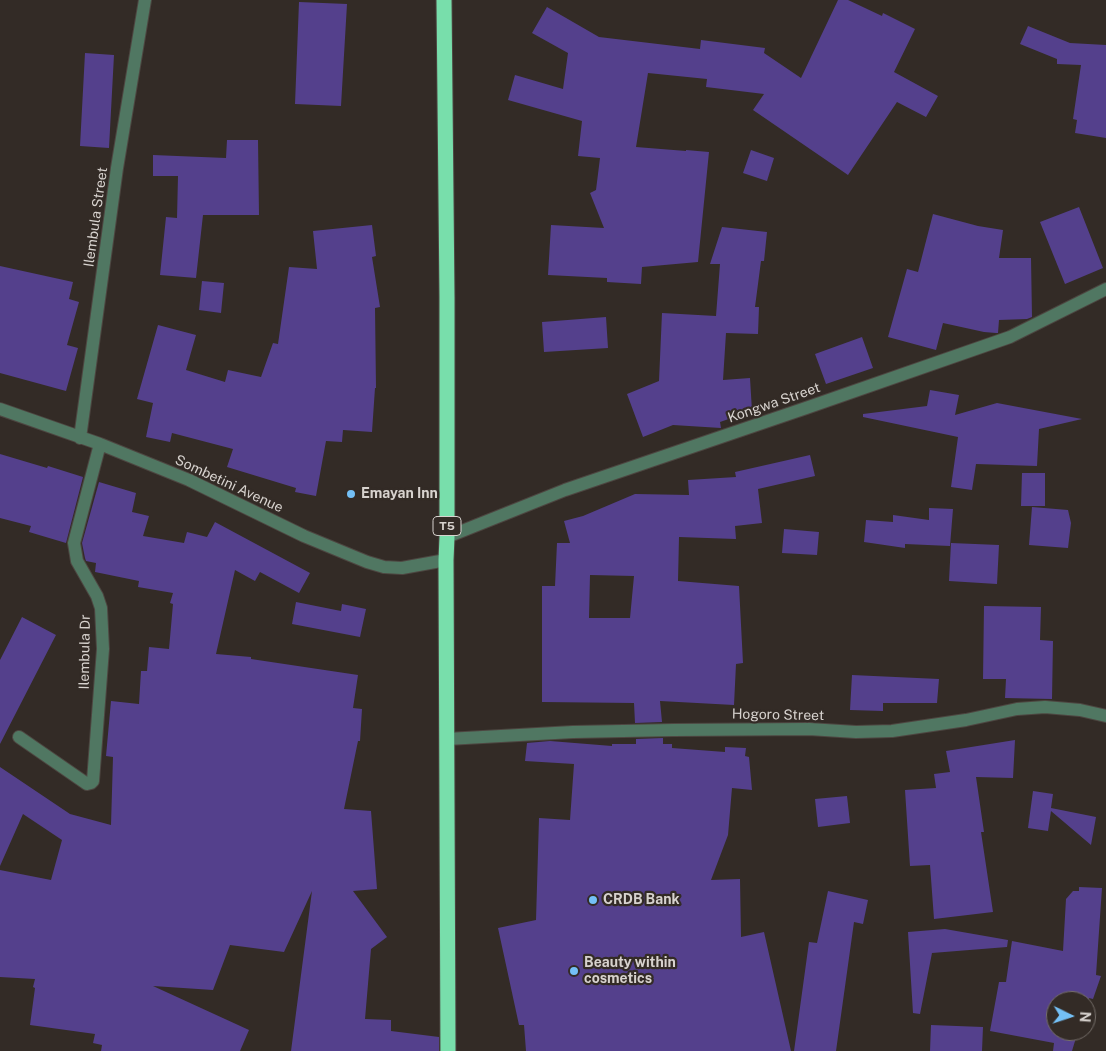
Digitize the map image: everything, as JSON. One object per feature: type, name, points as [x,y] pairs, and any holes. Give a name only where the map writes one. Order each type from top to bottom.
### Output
[{"type":"highway","name":"T5","points":[[444,0],[448,1051]]},
{"type":"street","name":"Ilembula Street","points":[[80,438],[117,168],[145,0]]},
{"type":"street","name":"Kongwa Street","points":[[447,537],[565,490],[797,412],[1010,337],[1106,289]]},
{"type":"street","name":"Sombetini Avenue","points":[[0,409],[100,444],[189,480],[304,536],[367,562],[384,567],[402,568],[446,560]]},
{"type":"street","name":"Ilembula Dr","points":[[19,737],[88,784],[93,781],[103,649],[101,608],[97,596],[77,560],[74,543],[100,444]]},
{"type":"street","name":"Hogoro Street","points":[[447,739],[573,732],[673,730],[809,729],[856,732],[892,730],[966,720],[1017,709],[1046,706],[1080,710],[1106,716]]},
{"type":"building","points":[[838,0],[848,0],[882,16],[883,13],[915,29],[894,72],[938,96],[926,117],[897,102],[848,175],[753,110],[764,94],[706,87],[707,79],[648,73],[636,147],[709,152],[698,262],[642,267],[641,284],[607,282],[607,278],[548,275],[551,225],[604,228],[590,193],[596,190],[600,158],[578,156],[582,121],[508,100],[515,75],[563,89],[568,53],[532,33],[547,7],[599,37],[700,49],[701,40],[765,48],[764,53],[801,78]]},
{"type":"building","points":[[299,2],[347,4],[341,106],[295,104]]},
{"type":"building","points":[[1028,26],[1070,43],[1106,45],[1106,138],[1075,133],[1077,120],[1073,119],[1081,65],[1057,64],[1057,59],[1020,44]]},
{"type":"building","points":[[85,53],[114,55],[109,148],[80,146]]},
{"type":"building","points":[[227,140],[258,140],[259,215],[203,215],[196,278],[160,275],[166,217],[177,218],[178,176],[153,176],[153,155],[226,158]]},
{"type":"building","points":[[751,150],[774,158],[767,181],[743,173]]},
{"type":"building","points":[[1079,207],[1103,268],[1065,284],[1040,222]]},
{"type":"building","points":[[933,214],[978,226],[1003,230],[999,258],[1031,258],[1032,317],[1027,319],[999,320],[998,333],[984,332],[943,323],[936,350],[888,337],[907,269],[918,272]]},
{"type":"building","points":[[372,225],[376,256],[372,257],[380,307],[375,308],[376,388],[372,432],[343,430],[342,442],[326,441],[316,496],[295,492],[296,488],[227,467],[233,449],[172,433],[170,442],[146,437],[153,403],[137,399],[158,325],[196,335],[186,370],[225,382],[228,370],[261,377],[273,343],[278,344],[289,267],[317,269],[313,231]]},
{"type":"building","points":[[722,227],[767,232],[764,261],[761,261],[755,307],[759,307],[758,334],[726,333],[723,380],[750,378],[752,411],[720,422],[721,428],[673,425],[643,437],[627,394],[659,381],[662,313],[716,316],[720,264],[710,264]]},
{"type":"building","points":[[0,266],[73,282],[69,299],[79,302],[67,345],[78,348],[66,391],[0,373]]},
{"type":"building","points":[[202,281],[224,283],[221,313],[199,310]]},
{"type":"building","points":[[606,317],[608,348],[544,352],[542,322]]},
{"type":"building","points":[[862,337],[873,368],[826,384],[815,354]]},
{"type":"building","points":[[930,390],[959,395],[955,415],[997,403],[1082,419],[1039,429],[1037,466],[976,464],[972,490],[951,487],[958,437],[863,417],[863,414],[927,406]]},
{"type":"building","points":[[0,454],[83,477],[66,543],[29,532],[31,526],[0,518]]},
{"type":"building","points":[[810,455],[815,476],[758,489],[762,523],[735,526],[736,539],[679,537],[678,581],[739,586],[743,663],[736,664],[734,705],[660,701],[662,722],[635,723],[634,703],[542,702],[542,586],[555,586],[557,543],[570,543],[564,521],[583,516],[635,494],[689,495],[688,480],[736,477],[735,472]],"holes":[[[590,575],[634,576],[630,618],[589,618]]]},
{"type":"building","points":[[1022,473],[1045,473],[1045,506],[1021,506]]},
{"type":"building","points":[[99,482],[136,493],[132,512],[149,516],[143,536],[184,543],[187,532],[207,537],[215,522],[310,573],[299,593],[260,572],[255,581],[235,570],[216,654],[251,657],[251,659],[358,675],[353,708],[362,709],[360,741],[358,741],[344,809],[371,811],[377,889],[353,891],[387,937],[371,949],[365,1019],[391,1020],[391,1031],[439,1037],[439,1051],[291,1051],[312,891],[284,952],[230,945],[213,990],[153,986],[249,1030],[240,1051],[101,1051],[102,1045],[93,1043],[95,1034],[30,1025],[35,979],[0,977],[0,870],[51,880],[62,840],[23,814],[0,866],[0,767],[70,814],[111,825],[113,757],[106,756],[111,701],[139,704],[141,671],[147,671],[149,647],[169,649],[173,604],[170,603],[173,593],[138,587],[139,581],[95,572],[96,563],[86,561],[82,543]]},
{"type":"building","points":[[1032,507],[1068,510],[1071,523],[1068,548],[1029,545]]},
{"type":"building","points":[[929,508],[953,509],[950,546],[905,544],[905,548],[864,542],[866,520],[893,522],[893,515],[929,520]]},
{"type":"building","points":[[784,529],[819,532],[817,555],[782,553]]},
{"type":"building","points":[[951,543],[999,545],[997,584],[949,581]]},
{"type":"building","points":[[296,602],[341,611],[342,604],[366,609],[360,637],[292,624]]},
{"type":"building","points":[[984,606],[1041,607],[1040,640],[1053,641],[1052,699],[1005,698],[1006,679],[983,679]]},
{"type":"building","points":[[22,617],[56,635],[0,744],[0,660]]},
{"type":"building","points":[[852,675],[939,679],[937,703],[883,703],[883,711],[850,710]]},
{"type":"building","points":[[663,738],[663,744],[672,744],[672,748],[725,752],[725,747],[746,748],[745,756],[749,757],[752,790],[732,788],[728,835],[711,880],[740,879],[741,937],[764,932],[791,1051],[526,1051],[524,1025],[519,1025],[498,928],[536,920],[539,818],[570,820],[574,764],[525,761],[527,743],[550,741],[612,746],[612,744],[636,744],[636,739]]},
{"type":"building","points":[[1015,740],[1013,778],[976,777],[984,832],[981,832],[993,912],[934,919],[930,865],[910,866],[905,790],[936,788],[934,774],[950,772],[946,751]]},
{"type":"building","points":[[1033,791],[1053,794],[1051,808],[1096,817],[1091,845],[1051,811],[1048,831],[1028,828]]},
{"type":"building","points":[[847,796],[850,823],[818,827],[815,799]]},
{"type":"building","points":[[1079,887],[1102,888],[1096,975],[1101,976],[1096,991],[1046,991],[1046,1041],[1075,1041],[1072,1051],[1053,1051],[1054,1043],[990,1031],[999,982],[1006,982],[1012,941],[1063,951],[1066,899],[1073,891],[1079,891]]},
{"type":"building","points":[[828,891],[868,900],[863,924],[854,922],[836,1051],[794,1051],[809,942],[817,943]]},
{"type":"building","points":[[945,929],[1008,940],[1007,947],[932,953],[920,1014],[913,1013],[908,932]]},
{"type":"building","points":[[931,1025],[983,1027],[982,1051],[930,1051]]},
{"type":"place","name":"Emayan Inn","points":[[351,494]]},
{"type":"place","name":"CRDB Bank","points":[[593,900]]},
{"type":"place","name":"Beauty within cosmetics","points":[[574,971]]}]
